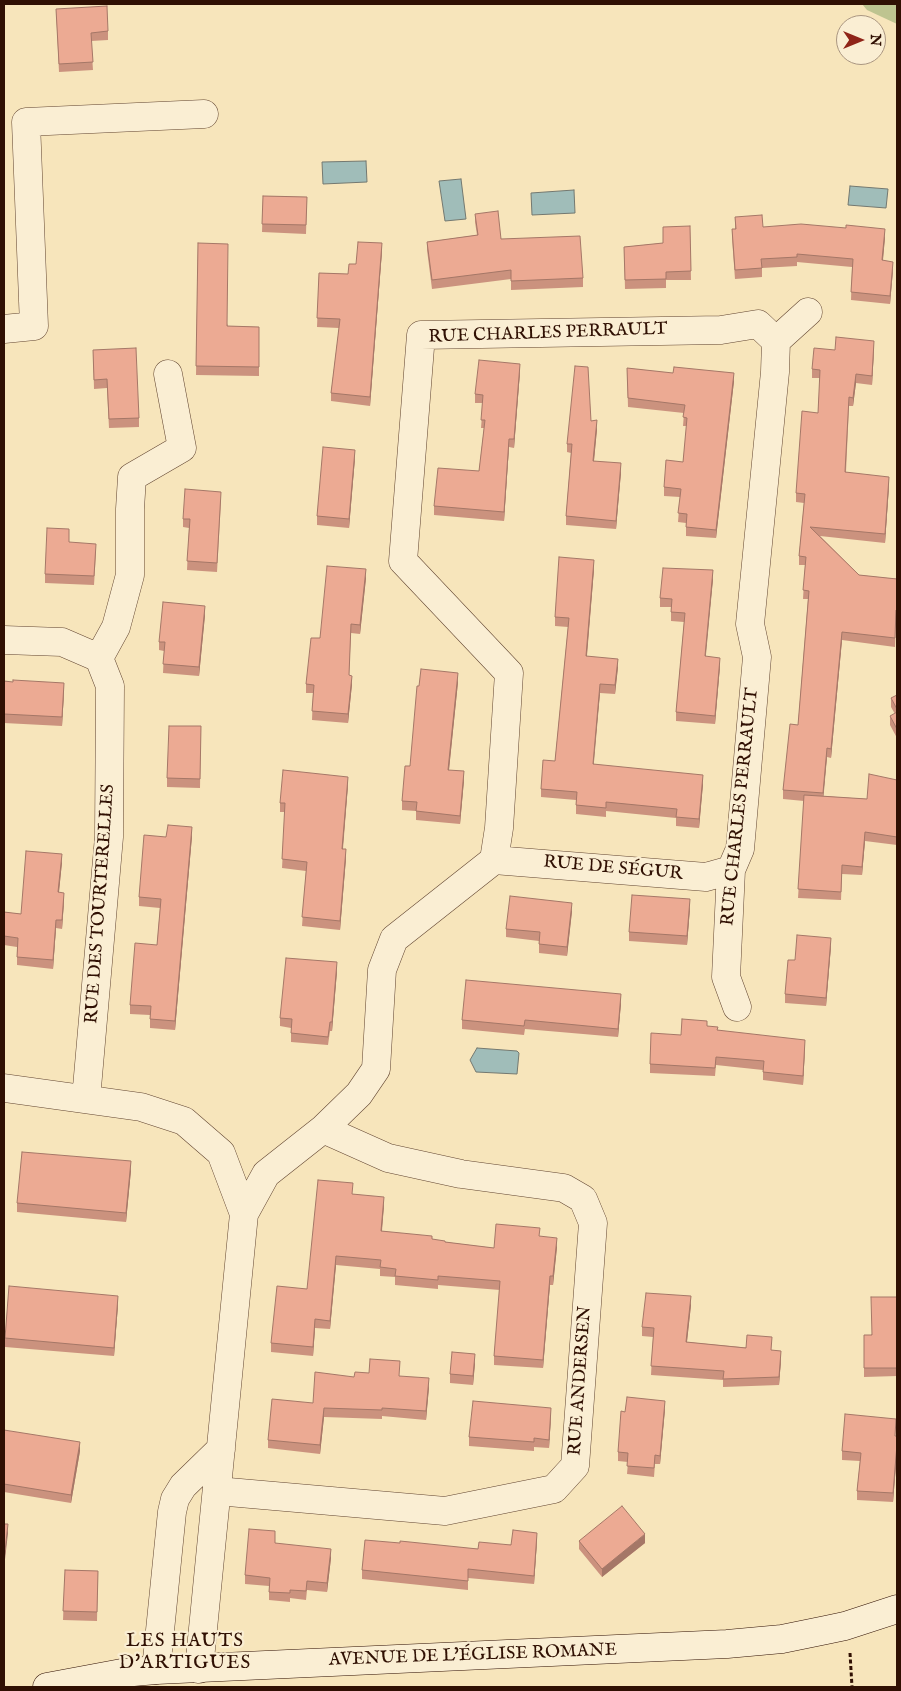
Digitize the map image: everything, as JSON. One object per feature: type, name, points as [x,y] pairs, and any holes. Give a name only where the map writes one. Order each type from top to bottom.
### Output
[{"type":"street","points":[[4,329],[34,326],[26,122],[204,114]]},
{"type":"street","points":[[776,341],[808,312]]},
{"type":"street","name":"RUE CHARLES PERRAULT","points":[[494,860],[499,828],[509,673],[404,561],[421,335],[721,330],[758,324],[776,341],[775,372],[750,624],[757,657],[740,849],[731,870],[726,977],[737,1007]]},
{"type":"street","points":[[4,640],[62,642],[99,658],[116,627],[130,574],[132,477],[182,448],[168,374]]},
{"type":"street","name":"RUE DES TOURTERELLES","points":[[86,1099],[109,837],[110,686],[99,658]]},
{"type":"street","points":[[199,1669],[244,1214],[266,1174],[323,1129],[358,1094],[376,1068],[382,970],[394,939],[494,860]]},
{"type":"street","name":"RUE DE SÉGUR","points":[[494,860],[706,877],[731,870]]},
{"type":"street","points":[[4,1088],[141,1107],[184,1121],[221,1153],[244,1214]]},
{"type":"street","name":"RUE ANDERSEN","points":[[217,1491],[445,1511],[554,1489],[575,1466],[594,1223],[583,1199],[564,1188],[461,1174],[388,1158],[323,1129]]},
{"type":"street","points":[[156,1670],[172,1512],[175,1499],[181,1489],[221,1449]]},
{"type":"street","points":[[181,1489],[191,1485],[201,1485],[211,1486],[217,1491]]},
{"type":"street","name":"AVENUE DE L'ÉGLISE ROMANE","points":[[47,1687],[122,1673],[156,1670],[718,1645],[782,1639],[845,1626],[897,1610]]},
{"type":"path","points":[[845,1626],[850,1650],[852,1687]]},
{"type":"green space","points":[[862,4],[897,4],[897,24],[886,19],[886,15],[878,15],[867,10]]},
{"type":"water","points":[[366,161],[367,182],[323,184],[322,162]]},
{"type":"water","points":[[461,179],[466,219],[445,221],[439,181]]},
{"type":"water","points":[[850,186],[888,189],[886,208],[848,205]]},
{"type":"water","points":[[574,190],[575,213],[532,215],[531,193]]},
{"type":"water","points":[[477,1048],[517,1051],[519,1053],[517,1074],[476,1072],[470,1060]]},
{"type":"building","points":[[107,6],[108,31],[91,33],[93,62],[59,64],[56,9]]},
{"type":"building","points":[[263,196],[307,197],[306,225],[262,224]]},
{"type":"building","points":[[498,211],[501,239],[580,236],[583,278],[511,281],[511,270],[432,280],[427,242],[478,235],[475,214]]},
{"type":"building","points":[[762,215],[763,227],[801,224],[846,228],[846,225],[885,229],[882,260],[893,262],[890,296],[851,292],[853,259],[797,254],[797,257],[761,259],[762,268],[735,270],[732,229],[736,229],[735,217]]},
{"type":"building","points":[[690,226],[691,271],[666,272],[666,279],[625,280],[624,247],[663,243],[663,227]]},
{"type":"building","points":[[358,242],[382,243],[370,397],[331,393],[340,319],[317,318],[319,273],[348,274],[349,264],[356,264]]},
{"type":"building","points":[[198,243],[228,244],[227,326],[259,327],[259,367],[196,366]]},
{"type":"building","points":[[836,337],[874,341],[872,376],[856,374],[853,398],[849,397],[845,472],[889,477],[885,534],[810,527],[859,575],[897,579],[897,610],[895,638],[842,632],[831,749],[827,748],[823,793],[783,790],[790,724],[798,725],[809,591],[803,590],[806,557],[799,556],[805,494],[796,493],[802,411],[818,413],[820,370],[812,369],[814,348],[835,350]]},
{"type":"building","points":[[136,348],[139,418],[109,419],[107,379],[94,380],[93,350]]},
{"type":"building","points":[[479,360],[520,364],[514,439],[509,439],[504,512],[434,506],[438,468],[479,471],[485,420],[481,420],[483,395],[475,394]]},
{"type":"building","points":[[575,366],[588,367],[591,421],[597,420],[593,461],[621,463],[616,521],[566,516],[572,444],[567,444]]},
{"type":"building","points":[[674,367],[734,373],[716,530],[686,527],[687,514],[678,513],[681,489],[664,487],[666,460],[683,462],[687,418],[683,417],[685,405],[628,398],[627,368],[673,373]]},
{"type":"building","points":[[323,447],[355,450],[349,519],[317,516]]},
{"type":"building","points":[[185,489],[221,492],[217,563],[187,561],[190,519],[183,519]]},
{"type":"building","points":[[47,528],[69,529],[69,542],[96,544],[94,576],[45,574]]},
{"type":"building","points":[[559,557],[594,560],[586,656],[618,659],[615,685],[600,684],[593,764],[703,775],[699,819],[676,817],[677,809],[606,802],[606,808],[576,805],[577,792],[541,789],[543,760],[555,761],[569,618],[555,617]]},
{"type":"building","points":[[327,566],[366,569],[360,625],[351,624],[349,675],[352,676],[348,714],[312,711],[314,685],[306,684],[311,638],[320,638]]},
{"type":"building","points":[[663,568],[713,570],[705,656],[720,658],[715,716],[676,712],[685,613],[671,612],[672,599],[660,598]]},
{"type":"building","points":[[163,602],[205,606],[199,667],[163,664],[165,642],[159,642]]},
{"type":"building","points":[[421,669],[458,673],[448,770],[464,771],[460,816],[416,811],[417,802],[402,801],[405,766],[410,766],[417,686],[419,686]]},
{"type":"building","points":[[13,680],[64,683],[62,717],[4,714],[4,681],[13,682]]},
{"type":"building","points":[[897,695],[897,709],[891,698]]},
{"type":"building","points":[[897,712],[897,729],[890,716]]},
{"type":"building","points":[[169,726],[201,726],[200,779],[167,778]]},
{"type":"building","points":[[283,770],[348,777],[342,849],[346,849],[340,921],[302,917],[307,862],[282,859],[285,803],[280,803]]},
{"type":"building","points":[[869,774],[897,780],[897,837],[865,832],[862,867],[842,865],[841,892],[798,889],[804,795],[867,799]]},
{"type":"building","points":[[168,825],[192,827],[175,1021],[150,1019],[151,1006],[130,1005],[135,943],[157,945],[161,899],[139,897],[144,835],[166,837]]},
{"type":"building","points":[[26,851],[62,854],[58,892],[64,893],[62,920],[56,920],[53,960],[17,957],[18,938],[4,936],[4,912],[21,914]]},
{"type":"building","points":[[632,895],[690,899],[687,936],[629,932]]},
{"type":"building","points":[[510,896],[572,903],[567,947],[539,944],[540,932],[506,929]]},
{"type":"building","points":[[797,935],[831,938],[826,998],[785,994],[788,960],[795,960]]},
{"type":"building","points":[[286,958],[337,962],[332,1022],[330,1022],[328,1037],[291,1033],[292,1019],[280,1018]]},
{"type":"building","points":[[466,980],[621,994],[618,1029],[525,1020],[524,1026],[462,1020]]},
{"type":"building","points":[[682,1019],[707,1021],[707,1026],[718,1027],[717,1030],[805,1040],[803,1076],[763,1072],[764,1061],[716,1057],[715,1068],[650,1064],[651,1033],[681,1035]]},
{"type":"building","points":[[22,1152],[131,1161],[126,1213],[17,1203]]},
{"type":"building","points":[[318,1180],[353,1183],[352,1194],[384,1197],[381,1231],[432,1236],[432,1239],[445,1242],[494,1248],[496,1224],[540,1228],[539,1236],[557,1238],[553,1276],[550,1276],[543,1360],[494,1356],[500,1281],[438,1276],[438,1280],[395,1276],[396,1269],[380,1267],[381,1260],[336,1256],[330,1321],[315,1319],[313,1347],[271,1343],[277,1286],[307,1289]]},
{"type":"building","points":[[9,1286],[118,1296],[114,1348],[5,1338]]},
{"type":"building","points":[[646,1293],[691,1296],[686,1342],[746,1348],[747,1335],[772,1337],[771,1350],[781,1351],[779,1377],[723,1379],[724,1371],[651,1366],[654,1328],[642,1327]]},
{"type":"building","points":[[871,1297],[897,1297],[897,1368],[864,1368],[864,1335],[872,1335]]},
{"type":"building","points":[[452,1352],[475,1354],[473,1376],[450,1374]]},
{"type":"building","points":[[370,1359],[400,1361],[399,1376],[429,1378],[426,1411],[382,1408],[382,1410],[324,1408],[320,1445],[268,1440],[272,1399],[313,1403],[315,1372],[354,1377],[355,1372],[369,1373]]},
{"type":"building","points":[[627,1397],[665,1401],[660,1456],[655,1455],[654,1468],[627,1466],[628,1453],[618,1452],[621,1411],[625,1412]]},
{"type":"building","points":[[473,1401],[551,1408],[549,1440],[534,1438],[534,1442],[469,1437]]},
{"type":"building","points":[[845,1414],[896,1419],[895,1436],[897,1436],[897,1444],[893,1493],[857,1491],[861,1453],[842,1451]]},
{"type":"building","points":[[4,1430],[80,1442],[71,1495],[4,1484]]},
{"type":"building","points":[[622,1506],[645,1534],[602,1569],[579,1541]]},
{"type":"building","points":[[4,1524],[8,1524],[4,1560]]},
{"type":"building","points":[[249,1529],[275,1531],[275,1543],[331,1549],[327,1583],[307,1581],[306,1591],[290,1590],[290,1593],[269,1592],[270,1578],[245,1575]]},
{"type":"building","points":[[513,1530],[537,1533],[534,1576],[468,1569],[468,1581],[362,1570],[365,1540],[400,1543],[400,1541],[478,1549],[479,1542],[511,1545]]},
{"type":"building","points":[[65,1570],[98,1571],[97,1612],[63,1611]]},
{"type":"district","name":"LES HAUTS D'ARTIGUES","points":[[185,1653]]}]
